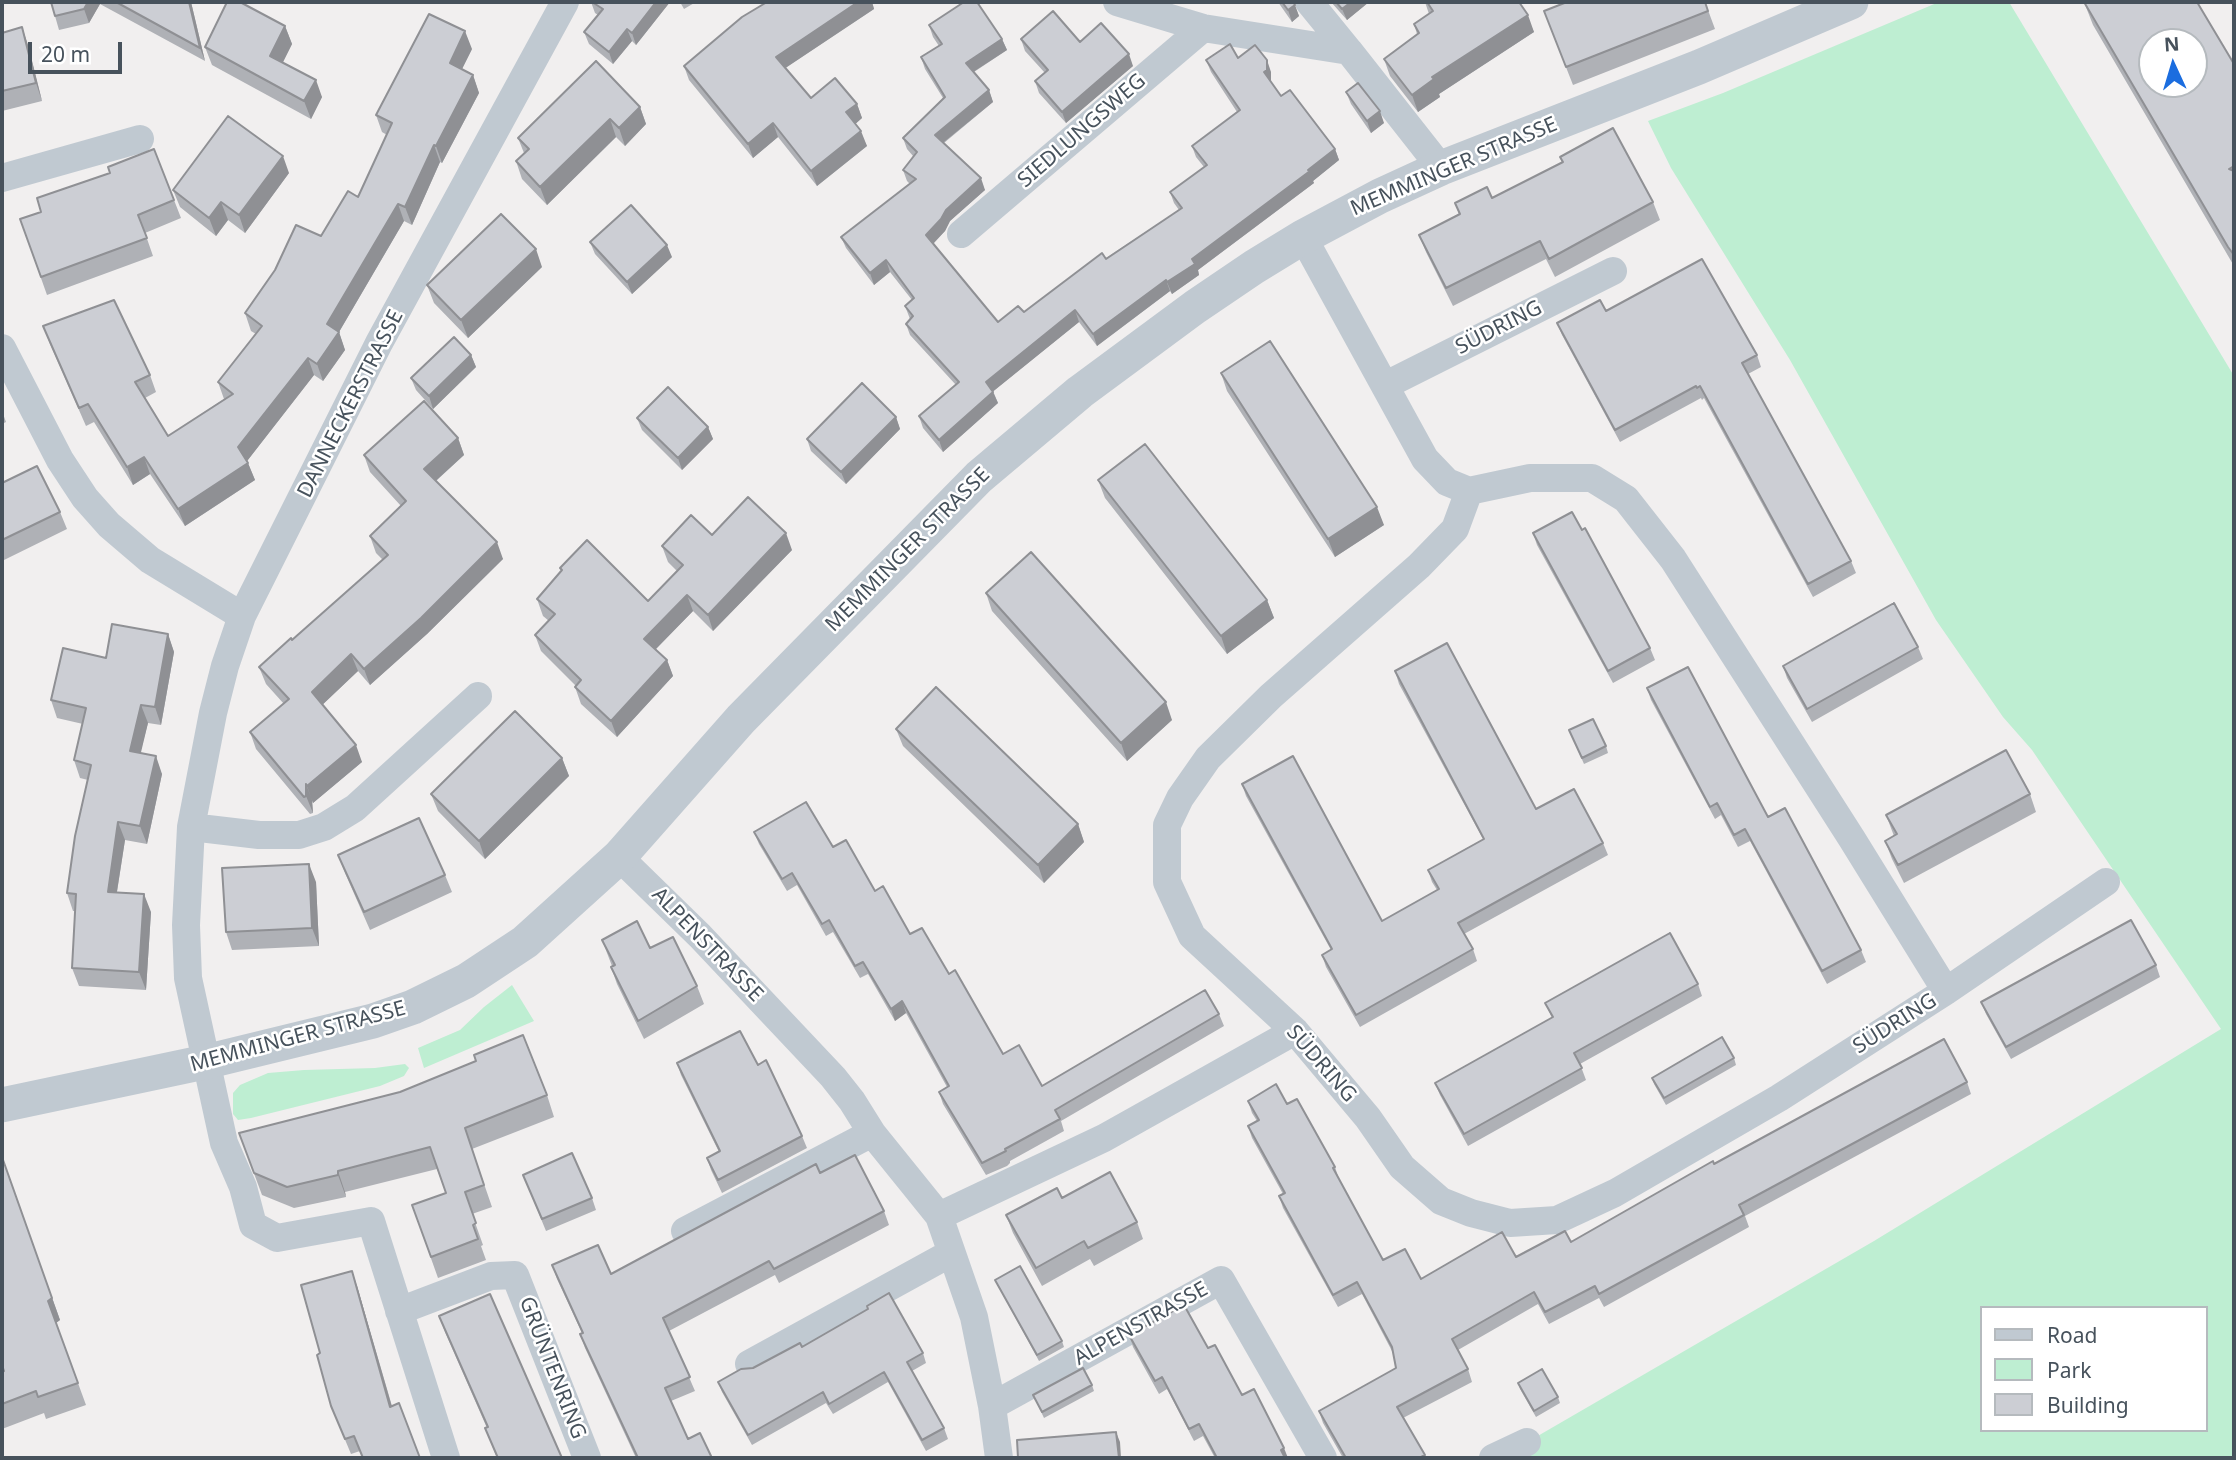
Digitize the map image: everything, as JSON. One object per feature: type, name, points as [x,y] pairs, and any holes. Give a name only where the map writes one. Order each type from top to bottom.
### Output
[{"type":"street","name":"DANNECKERSTRASSE","points":[[205,1062],[188,978],[186,925],[191,827],[225,666],[242,617],[379,343],[565,2]]},
{"type":"street","points":[[1116,2],[1203,27],[1349,51]]},
{"type":"street","points":[[1309,2],[1441,168]]},
{"type":"street","name":"MEMMINGER STRASSE","points":[[2,1105],[205,1062],[373,1021],[413,1007],[466,981],[525,942],[619,857],[741,719],[979,477],[1080,392],[1174,322],[1254,267],[1380,195],[1441,168],[1699,67],[1851,2]]},
{"type":"street","name":"SIEDLUNGSWEG","points":[[961,234],[1203,27]]},
{"type":"street","points":[[2,178],[140,139]]},
{"type":"street","points":[[1303,237],[1425,459],[1447,482],[1469,491]]},
{"type":"street","name":"SÜDRING","points":[[1386,385],[1612,271]]},
{"type":"street","points":[[2,348],[60,460],[85,498],[101,516],[125,541],[150,560],[242,617]]},
{"type":"street","name":"SÜDRING","points":[[1946,991],[1673,559],[1626,499],[1592,478],[1530,478],[1469,491],[1455,528],[1419,566],[1271,696],[1208,758],[1180,798],[1167,825],[1167,882],[1192,936],[1295,1031],[1368,1118],[1402,1167],[1441,1201],[1471,1213],[1510,1223],[1557,1220],[1615,1193],[1779,1098],[1946,991],[2106,883]]},
{"type":"street","points":[[191,827],[259,835],[299,835],[324,827],[355,808],[478,696]]},
{"type":"street","name":"ALPENSTRASSE","points":[[619,857],[701,936],[833,1077],[872,1133],[939,1216],[974,1317],[992,1406],[999,1458]]},
{"type":"street","points":[[939,1216],[1104,1138],[1295,1031]]},
{"type":"street","points":[[205,1062],[224,1143],[243,1187],[253,1225],[277,1238],[371,1221],[446,1458]]},
{"type":"street","points":[[685,1231],[872,1133]]},
{"type":"street","points":[[749,1364],[951,1253]]},
{"type":"street","name":"GRÜNTENRING","points":[[399,1311],[491,1276],[515,1275],[587,1458]]},
{"type":"street","name":"ALPENSTRASSE","points":[[992,1406],[1221,1280],[1323,1458]]},
{"type":"street","points":[[1493,1458],[1527,1442]]},
{"type":"green space","points":[[1939,2],[2009,2],[2234,376],[2234,1458],[1519,1458],[1536,1437],[1874,1241],[2221,1029],[2032,750],[2003,717],[1936,620],[1790,360],[1671,168],[1648,121],[1723,93]]},
{"type":"green space","points":[[512,985],[534,1021],[424,1068],[418,1048],[460,1030]]},
{"type":"green space","points":[[405,1064],[409,1068],[404,1076],[380,1086],[251,1118],[238,1120],[233,1114],[233,1093],[240,1085],[268,1073]]},
{"type":"building","points":[[51,2],[88,2],[84,9],[55,16]]},
{"type":"building","points":[[116,2],[189,2],[200,48]]},
{"type":"building","points":[[227,2],[240,2],[285,26],[270,56],[316,80],[304,101],[205,47]]},
{"type":"building","points":[[592,2],[656,2],[632,33],[627,29],[609,52],[584,32],[603,9]]},
{"type":"building","points":[[767,2],[858,2],[776,57],[811,98],[835,78],[857,104],[846,112],[861,131],[811,171],[773,123],[748,144],[684,66],[742,17]]},
{"type":"building","points":[[964,2],[977,2],[1002,39],[966,63],[989,90],[935,135],[981,178],[946,210],[926,235],[998,322],[1018,306],[1024,312],[1102,253],[1106,259],[1182,208],[1170,192],[1207,165],[1192,146],[1240,110],[1206,60],[1230,44],[1238,58],[1255,45],[1267,60],[1267,70],[1264,72],[1281,96],[1290,90],[1335,149],[1308,170],[1310,171],[1192,259],[1195,264],[1167,282],[1166,280],[1093,334],[1075,310],[986,382],[993,392],[939,440],[919,416],[959,382],[906,324],[913,316],[905,306],[914,298],[886,260],[870,273],[841,237],[916,179],[903,170],[917,152],[903,138],[945,97],[921,57],[942,44],[929,25]]},
{"type":"building","points":[[1282,2],[1293,2],[1295,5],[1288,10]]},
{"type":"building","points":[[1336,2],[1351,2],[1342,9]]},
{"type":"building","points":[[1427,2],[1519,2],[1528,15],[1432,77],[1434,79],[1412,95],[1384,59],[1419,33],[1414,24],[1433,11]]},
{"type":"building","points":[[1567,2],[1705,2],[1708,11],[1566,67],[1544,11]]},
{"type":"building","points":[[2084,2],[2197,2],[2234,64],[2234,166],[2229,169],[2234,171],[2234,255],[2140,98],[2208,98],[2208,28],[2138,28],[2138,94]]},
{"type":"building","points":[[1053,11],[1080,42],[1101,23],[1129,54],[1062,112],[1035,81],[1048,70],[1021,39]]},
{"type":"building","points":[[429,14],[465,31],[450,63],[473,75],[436,146],[434,145],[405,207],[398,204],[327,324],[339,332],[317,364],[308,358],[238,447],[248,463],[178,509],[144,457],[127,467],[88,404],[79,408],[43,326],[114,300],[150,375],[135,382],[168,436],[233,394],[218,382],[262,326],[245,313],[275,270],[296,225],[321,236],[348,191],[358,197],[392,123],[376,115]]},
{"type":"building","points":[[22,27],[36,83],[2,91],[2,33]]},
{"type":"building","points":[[596,61],[640,107],[619,128],[610,119],[540,187],[516,161],[529,149],[518,138]]},
{"type":"building","points":[[1358,83],[1380,111],[1367,121],[1346,92]]},
{"type":"building","points":[[228,116],[283,156],[239,215],[221,202],[209,218],[173,190]]},
{"type":"building","points":[[1613,128],[1653,202],[1549,259],[1540,241],[1446,288],[1419,235],[1460,214],[1455,203],[1487,187],[1492,198],[1563,162],[1560,157]]},
{"type":"building","points":[[154,149],[174,200],[138,215],[147,238],[41,277],[20,219],[41,212],[37,198],[110,173],[108,167]]},
{"type":"building","points":[[631,205],[667,245],[627,282],[590,242]]},
{"type":"building","points":[[501,214],[536,249],[461,320],[427,285]]},
{"type":"building","points":[[1702,259],[1757,355],[1742,363],[1851,561],[1808,584],[1700,386],[1615,430],[1557,323],[1600,300],[1606,311]]},
{"type":"building","points":[[454,337],[471,355],[429,396],[411,378]]},
{"type":"building","points":[[1270,341],[1377,507],[1328,539],[1221,373]]},
{"type":"building","points":[[862,383],[896,417],[841,472],[807,439]]},
{"type":"building","points":[[668,387],[708,427],[678,458],[637,418]]},
{"type":"building","points":[[424,401],[458,438],[424,469],[497,542],[421,618],[364,669],[351,654],[312,692],[356,745],[307,786],[306,784],[304,797],[250,732],[289,699],[259,667],[388,555],[370,536],[406,501],[364,455]]},
{"type":"building","points":[[1145,444],[1267,600],[1221,636],[1098,480]]},
{"type":"building","points":[[37,466],[60,512],[2,540],[2,483]]},
{"type":"building","points":[[748,497],[786,533],[708,615],[687,595],[644,639],[667,660],[611,721],[575,687],[581,680],[535,635],[555,614],[537,599],[562,570],[560,568],[587,540],[648,601],[683,565],[662,546],[691,515],[712,535]]},
{"type":"building","points":[[1572,512],[1582,530],[1585,528],[1650,648],[1608,671],[1533,533]]},
{"type":"building","points":[[1031,552],[1166,702],[1121,743],[986,593]]},
{"type":"building","points":[[1894,603],[1918,647],[1807,709],[1783,666]]},
{"type":"building","points":[[112,624],[168,634],[155,707],[141,705],[130,751],[156,756],[140,826],[118,822],[108,892],[144,894],[139,972],[72,968],[76,894],[67,893],[75,836],[91,765],[74,760],[86,708],[51,700],[63,648],[106,658]]},
{"type":"building","points":[[1447,643],[1536,809],[1574,789],[1603,843],[1458,923],[1473,949],[1356,1015],[1322,955],[1332,949],[1242,784],[1293,756],[1382,921],[1439,889],[1428,870],[1484,839],[1395,671]]},
{"type":"building","points":[[1688,667],[1768,817],[1785,808],[1861,950],[1822,971],[1745,829],[1734,835],[1717,803],[1710,807],[1647,688]]},
{"type":"building","points":[[936,687],[1078,824],[1038,865],[896,729]]},
{"type":"building","points":[[515,711],[562,758],[479,841],[431,794]]},
{"type":"building","points":[[1593,719],[1606,746],[1582,758],[1569,730]]},
{"type":"building","points":[[2006,750],[2030,794],[1898,865],[1885,841],[1897,834],[1886,815]]},
{"type":"building","points":[[806,802],[833,847],[846,840],[875,891],[883,886],[910,934],[922,928],[949,974],[955,970],[1003,1054],[1019,1045],[1042,1086],[1205,990],[1219,1014],[1055,1110],[1060,1119],[982,1163],[939,1092],[949,1086],[902,1001],[891,1009],[863,962],[855,966],[829,920],[822,924],[792,873],[782,879],[754,832]]},
{"type":"building","points":[[419,818],[445,875],[364,912],[338,855]]},
{"type":"building","points":[[309,864],[312,928],[226,932],[222,868]]},
{"type":"building","points":[[2131,920],[2156,965],[2006,1047],[1981,1002]]},
{"type":"building","points":[[637,921],[650,948],[673,937],[697,986],[638,1021],[611,967],[615,965],[602,940]]},
{"type":"building","points":[[1670,933],[1698,984],[1574,1053],[1582,1068],[1464,1134],[1435,1083],[1553,1017],[1545,1003]]},
{"type":"building","points":[[740,1031],[758,1065],[766,1060],[802,1136],[718,1180],[707,1158],[720,1151],[677,1063]]},
{"type":"building","points":[[523,1035],[547,1095],[465,1128],[484,1185],[465,1192],[476,1223],[473,1225],[478,1239],[431,1257],[412,1205],[446,1193],[430,1147],[338,1171],[338,1175],[287,1187],[254,1173],[239,1133],[400,1092],[476,1061],[474,1055]]},
{"type":"building","points":[[1722,1037],[1734,1058],[1664,1098],[1652,1078]]},
{"type":"building","points":[[1944,1039],[1967,1082],[1739,1205],[1744,1215],[1599,1294],[1595,1286],[1545,1312],[1534,1292],[1452,1339],[1468,1369],[1397,1407],[1425,1455],[1419,1458],[1346,1458],[1319,1411],[1396,1368],[1392,1347],[1357,1282],[1333,1295],[1279,1196],[1285,1193],[1248,1126],[1259,1120],[1248,1101],[1276,1084],[1287,1104],[1297,1099],[1383,1260],[1405,1249],[1421,1279],[1502,1232],[1516,1257],[1565,1231],[1571,1242],[1713,1161],[1714,1164]]},
{"type":"building","points":[[572,1153],[592,1198],[542,1219],[523,1175]]},
{"type":"building","points":[[855,1155],[884,1211],[774,1269],[769,1261],[663,1318],[690,1377],[665,1388],[688,1439],[700,1433],[712,1458],[638,1458],[580,1334],[583,1333],[552,1265],[598,1245],[611,1274],[816,1164],[820,1173]]},
{"type":"building","points":[[2,1157],[52,1298],[48,1301],[78,1383],[38,1397],[36,1391],[2,1404],[4,1371]]},
{"type":"building","points":[[1110,1172],[1137,1222],[1088,1248],[1084,1241],[1036,1268],[1006,1215],[1057,1188],[1062,1198]]},
{"type":"building","points":[[1020,1266],[1062,1341],[1037,1355],[995,1280]]},
{"type":"building","points":[[352,1271],[390,1407],[399,1403],[420,1458],[363,1458],[354,1436],[345,1439],[331,1406],[301,1285]]},
{"type":"building","points":[[889,1293],[923,1353],[907,1362],[944,1428],[922,1440],[884,1372],[829,1404],[823,1392],[748,1435],[718,1382],[741,1369],[753,1368],[800,1343],[802,1347],[868,1309],[867,1306]]},
{"type":"building","points":[[490,1294],[562,1458],[498,1458],[485,1428],[488,1427],[439,1316]]},
{"type":"building","points":[[1184,1305],[1208,1348],[1215,1345],[1242,1395],[1254,1389],[1284,1448],[1281,1450],[1285,1458],[1217,1458],[1199,1424],[1189,1429],[1162,1377],[1155,1381],[1129,1335]]},
{"type":"building","points":[[1083,1368],[1092,1385],[1042,1412],[1033,1395]]},
{"type":"building","points":[[1542,1369],[1558,1397],[1534,1411],[1518,1383]]},
{"type":"building","points":[[1116,1432],[1119,1458],[1018,1458],[1017,1440]]}]
